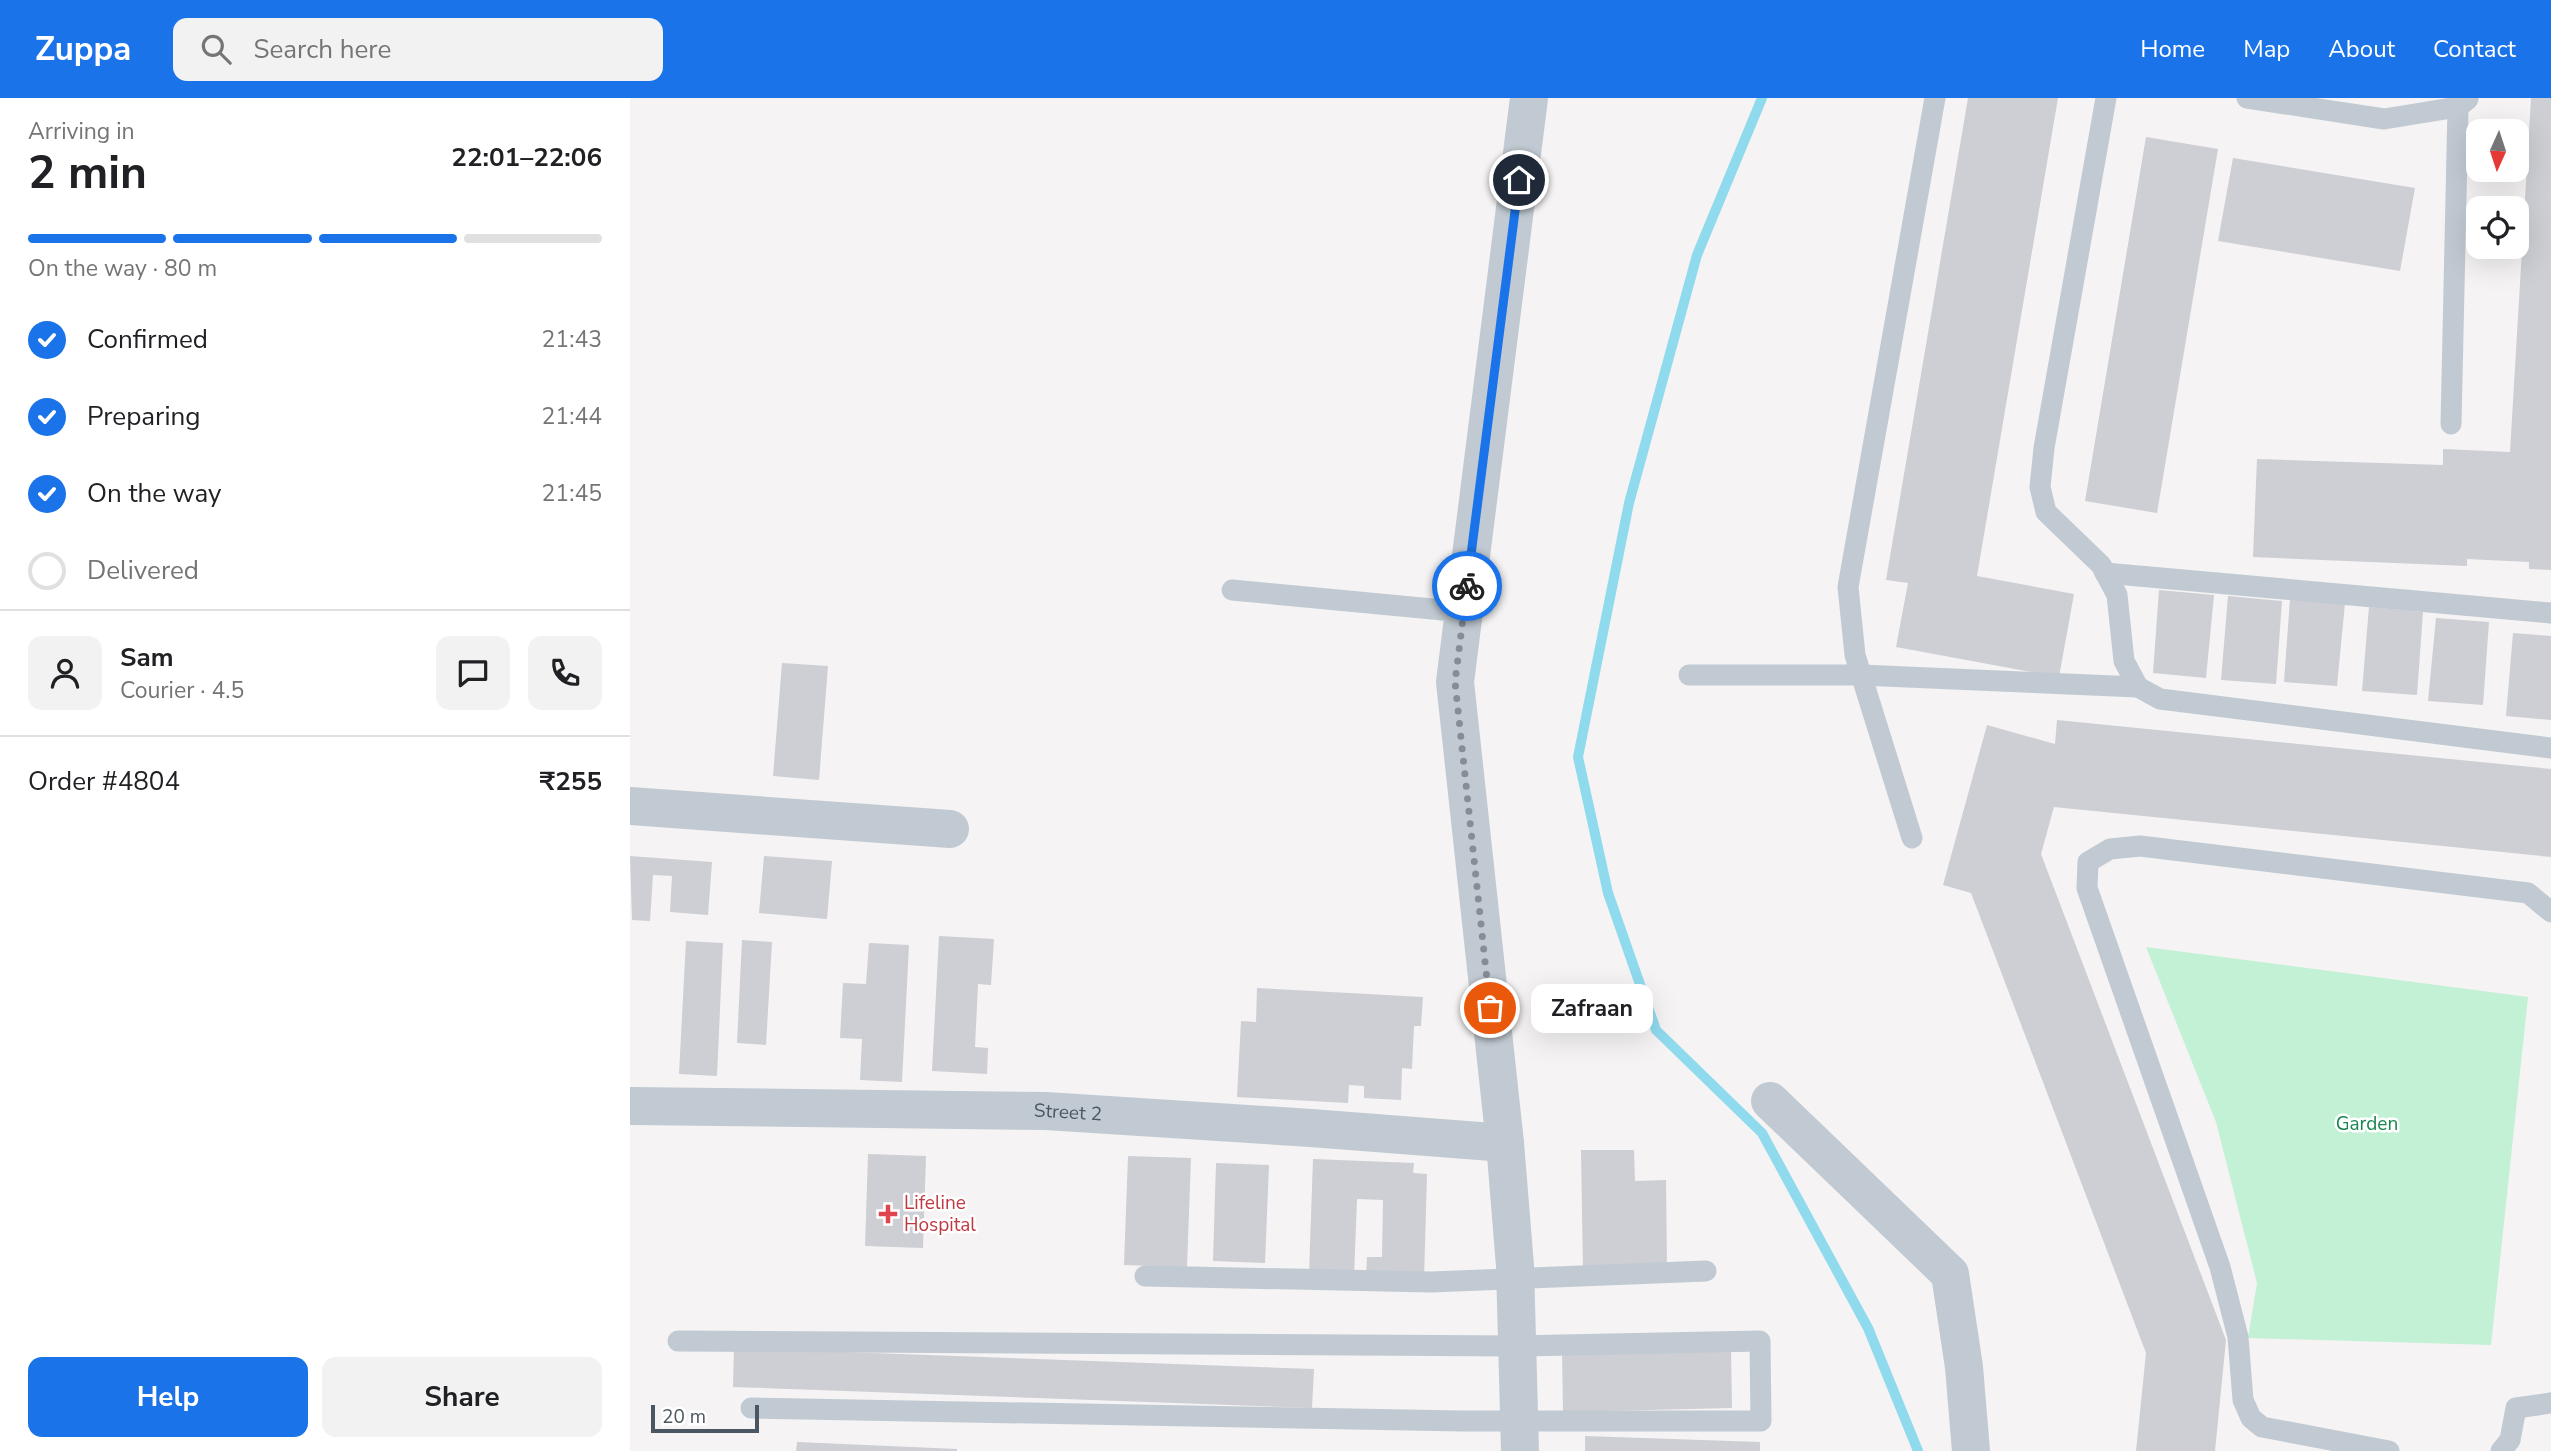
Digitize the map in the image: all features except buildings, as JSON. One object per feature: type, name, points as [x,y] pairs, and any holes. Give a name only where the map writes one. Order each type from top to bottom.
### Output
[{"type":"street","points":[[1520,1436],[1516,1280],[1505,1143],[1455,682],[1529,98]]},
{"type":"street","points":[[630,806],[950,829]]},
{"type":"street","points":[[1770,1101],[1950,1274],[1964,1367],[1971,1451]]},
{"type":"street","name":"Street 2","points":[[630,1105],[1046,1111],[1505,1143]]},
{"type":"lane","points":[[1912,838],[1861,675],[1848,587],[1935,98]]},
{"type":"lane","points":[[2106,98],[2046,435],[2040,487],[2046,512],[2101,565],[2117,595],[2124,661],[2138,687]]},
{"type":"lane","points":[[2247,98],[2384,120],[2464,103],[2451,424]]},
{"type":"lane","points":[[2105,573],[2551,613]]},
{"type":"lane","points":[[1232,590],[1464,612]]},
{"type":"lane","points":[[1689,675],[1861,675],[2138,687],[2160,699],[2551,748]]},
{"type":"lane","points":[[2389,1451],[2262,1427],[2251,1418],[2243,1400],[2238,1337],[2220,1267],[2087,888],[2088,862],[2110,849],[2140,846],[2528,893],[2551,912]]},
{"type":"lane","points":[[1145,1276],[1431,1282],[1706,1271]]},
{"type":"lane","points":[[678,1341],[1517,1346],[1760,1341],[1761,1421],[1520,1436],[751,1408]]},
{"type":"lane","points":[[2501,1451],[2510,1440],[2516,1408],[2551,1403]]},
{"type":"green space","name":"Garden","points":[[2146,947],[2528,997],[2491,1345],[2248,1338],[2257,1283],[2216,1122]]},
{"type":"waterway","points":[[1762,98],[1697,255],[1629,503],[1578,757],[1608,893],[1656,1030],[1762,1133],[1868,1328],[1918,1451]]},
{"type":"way so far","points":[[1467,586],[1455,682],[1490,1008]]},
{"type":"place","name":"Zafraan","points":[[1490,1008]]},
{"type":"place","name":"Lifeline Hospital","points":[[888,1214]]},
{"type":"route","points":[[1467,586],[1519,180]]}]
